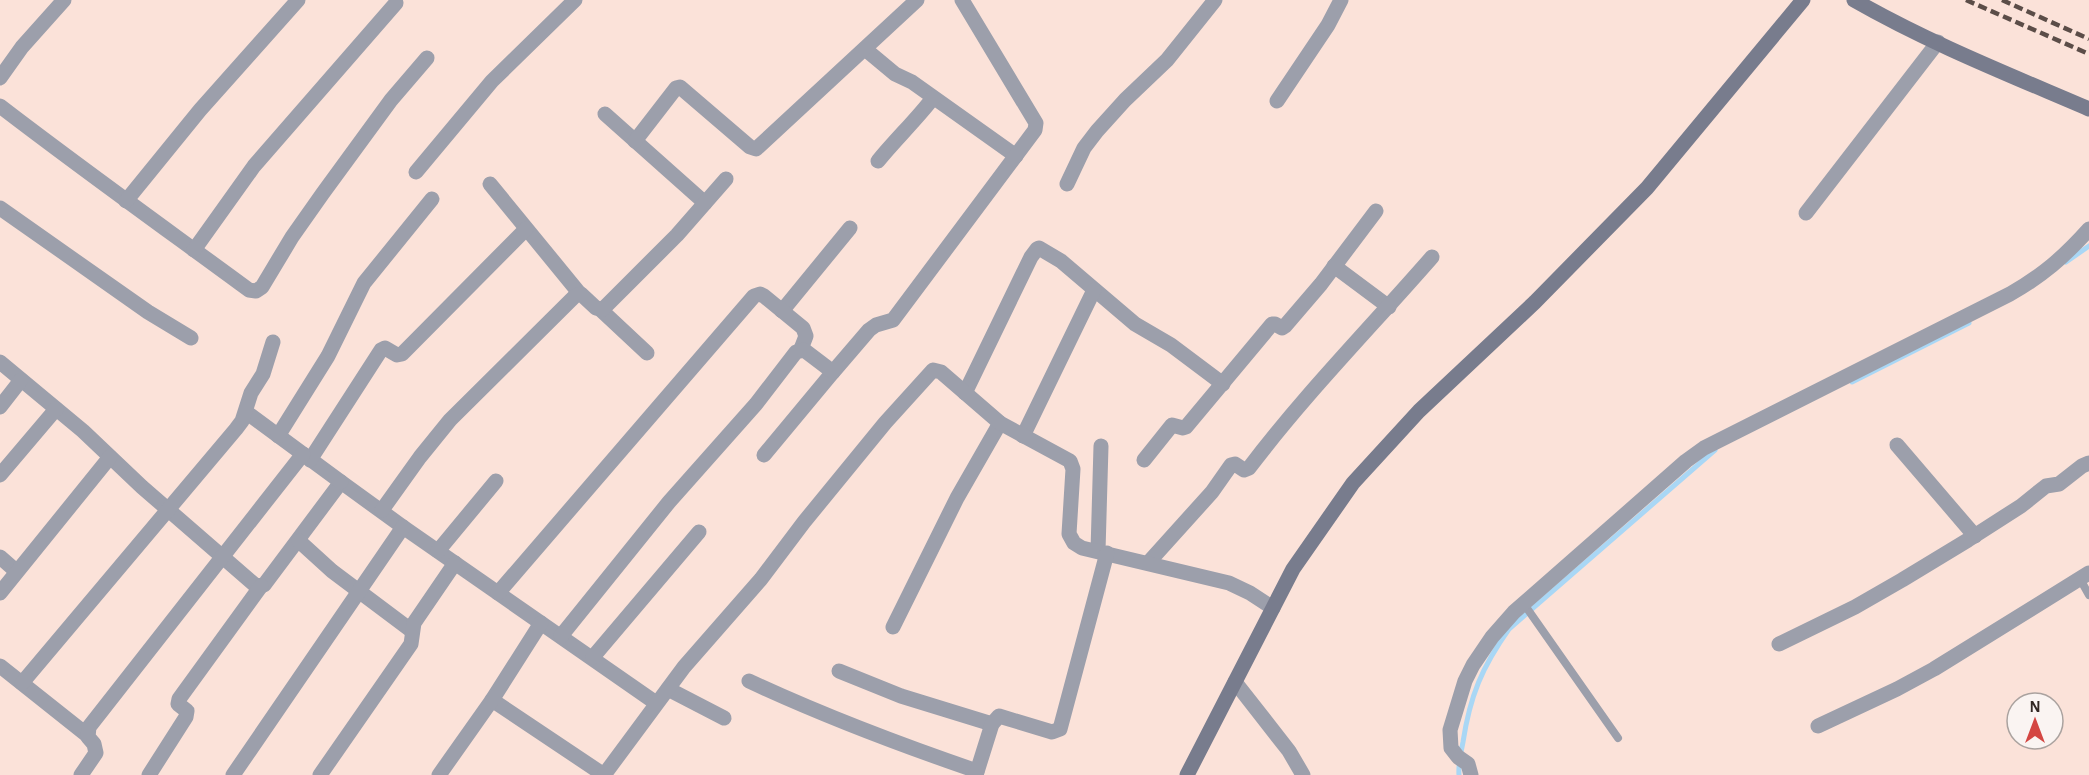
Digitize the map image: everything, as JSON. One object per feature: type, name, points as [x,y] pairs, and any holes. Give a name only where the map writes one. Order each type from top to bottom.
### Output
[{"type":"street","points":[[0,78],[22,47],[64,0]]},
{"type":"street","points":[[126,201],[200,110],[298,0]]},
{"type":"street","points":[[416,172],[492,81],[576,0]]},
{"type":"street","points":[[635,141],[676,88],[680,87],[750,147],[756,149],[916,0]]},
{"type":"street","points":[[764,455],[869,330],[876,325],[893,320],[1035,130],[1036,123],[962,0]]},
{"type":"street","points":[[1067,184],[1084,148],[1097,131],[1167,60],[1215,0]]},
{"type":"street","points":[[1277,101],[1328,25],[1341,0]]},
{"type":"street","points":[[1187,775],[1293,569],[1353,483],[1419,411],[1535,302],[1647,188],[1803,0]]},
{"type":"street","points":[[1854,0],[1886,18],[2089,109]]},
{"type":"street","points":[[194,250],[254,166],[396,3]]},
{"type":"street","points":[[1806,213],[1938,42]]},
{"type":"street","points":[[865,49],[895,74],[909,80],[1016,156]]},
{"type":"street","points":[[0,106],[249,290],[260,290],[292,237],[366,132],[427,58]]},
{"type":"street","points":[[878,161],[896,139],[907,131],[933,98]]},
{"type":"street","points":[[605,114],[705,203]]},
{"type":"street","points":[[601,310],[677,235],[726,179]]},
{"type":"street","points":[[490,184],[580,294],[601,310],[647,353]]},
{"type":"street","points":[[278,436],[328,356],[364,283],[378,262],[432,199]]},
{"type":"street","points":[[0,208],[139,306],[191,338]]},
{"type":"street","points":[[1144,460],[1172,425],[1186,427],[1272,324],[1282,328],[1285,326],[1376,211]]},
{"type":"street","points":[[782,311],[850,228]]},
{"type":"street","points":[[87,735],[89,727],[223,558],[307,457],[381,350],[385,348],[397,355],[402,354],[526,229]]},
{"type":"street","points":[[1465,764],[1451,748],[1449,736],[1465,681],[1492,637],[1503,623],[1526,606],[1686,461],[1704,448],[2010,294],[2040,276],[2089,229]]},
{"type":"street","points":[[965,393],[1036,249],[1043,249],[1061,261],[1135,324],[1171,345],[1223,384]]},
{"type":"street","points":[[1148,563],[1212,492],[1231,465],[1235,464],[1244,470],[1248,468],[1298,407],[1432,257]]},
{"type":"street","points":[[1334,266],[1389,307]]},
{"type":"street","points":[[1023,436],[1094,290]]},
{"type":"street","points":[[382,510],[450,420],[580,294]]},
{"type":"street","points":[[498,592],[749,300],[760,294],[806,332],[801,349],[796,352],[756,404],[669,502],[561,636]]},
{"type":"street","points":[[22,683],[236,429],[246,412],[251,393],[263,374],[273,342]]},
{"type":"street","points":[[801,349],[832,372]]},
{"type":"street","points":[[0,362],[223,558],[255,585],[261,586]]},
{"type":"street","points":[[492,700],[604,775],[656,702],[761,579],[811,513],[929,373],[937,370],[1000,423],[1072,464],[1069,534],[1074,543],[1082,548],[1229,583],[1250,592],[1273,608]]},
{"type":"street","points":[[0,407],[21,380]]},
{"type":"street","points":[[0,475],[56,409]]},
{"type":"street","points":[[246,412],[403,527],[656,702]]},
{"type":"street","points":[[893,627],[957,498],[1000,423]]},
{"type":"street","points":[[1897,445],[1975,536]]},
{"type":"street","points":[[749,681],[855,728],[976,773],[992,724],[999,716],[1052,732],[1060,729],[1102,552],[1101,446]]},
{"type":"street","points":[[0,592],[110,457]]},
{"type":"street","points":[[1779,644],[1855,607],[1975,536],[2046,486],[2059,484],[2089,463]]},
{"type":"street","points":[[149,775],[186,717],[187,711],[178,704],[179,699],[261,586],[299,541],[341,482]]},
{"type":"street","points":[[438,551],[496,482]]},
{"type":"street","points":[[233,775],[403,527]]},
{"type":"street","points":[[593,657],[699,532]]},
{"type":"street","points":[[299,541],[412,631]]},
{"type":"street","points":[[0,557],[16,572]]},
{"type":"street","points":[[320,775],[411,644],[412,631],[417,618],[455,562]]},
{"type":"street","points":[[1818,726],[1925,674],[2084,576]]},
{"type":"street","points":[[439,775],[492,700],[541,623]]},
{"type":"street","points":[[0,666],[87,735],[96,747],[96,753],[81,775]]},
{"type":"street","points":[[839,671],[901,696],[992,724]]},
{"type":"street","points":[[1235,682],[1284,745],[1303,775]]},
{"type":"street","points":[[668,689],[724,718]]},
{"type":"lane","points":[[2084,576],[2089,595]]},
{"type":"lane","points":[[1526,606],[1617,738]]},
{"type":"waterway","points":[[2066,262],[2089,246]]},
{"type":"waterway","points":[[1852,382],[1969,323]]},
{"type":"waterway","points":[[1459,775],[1459,763],[1469,710],[1478,683],[1491,656],[1509,629],[1715,450]]},
{"type":"railway","points":[[1966,0],[2089,54]]},
{"type":"railway","points":[[2002,0],[2089,39]]}]
